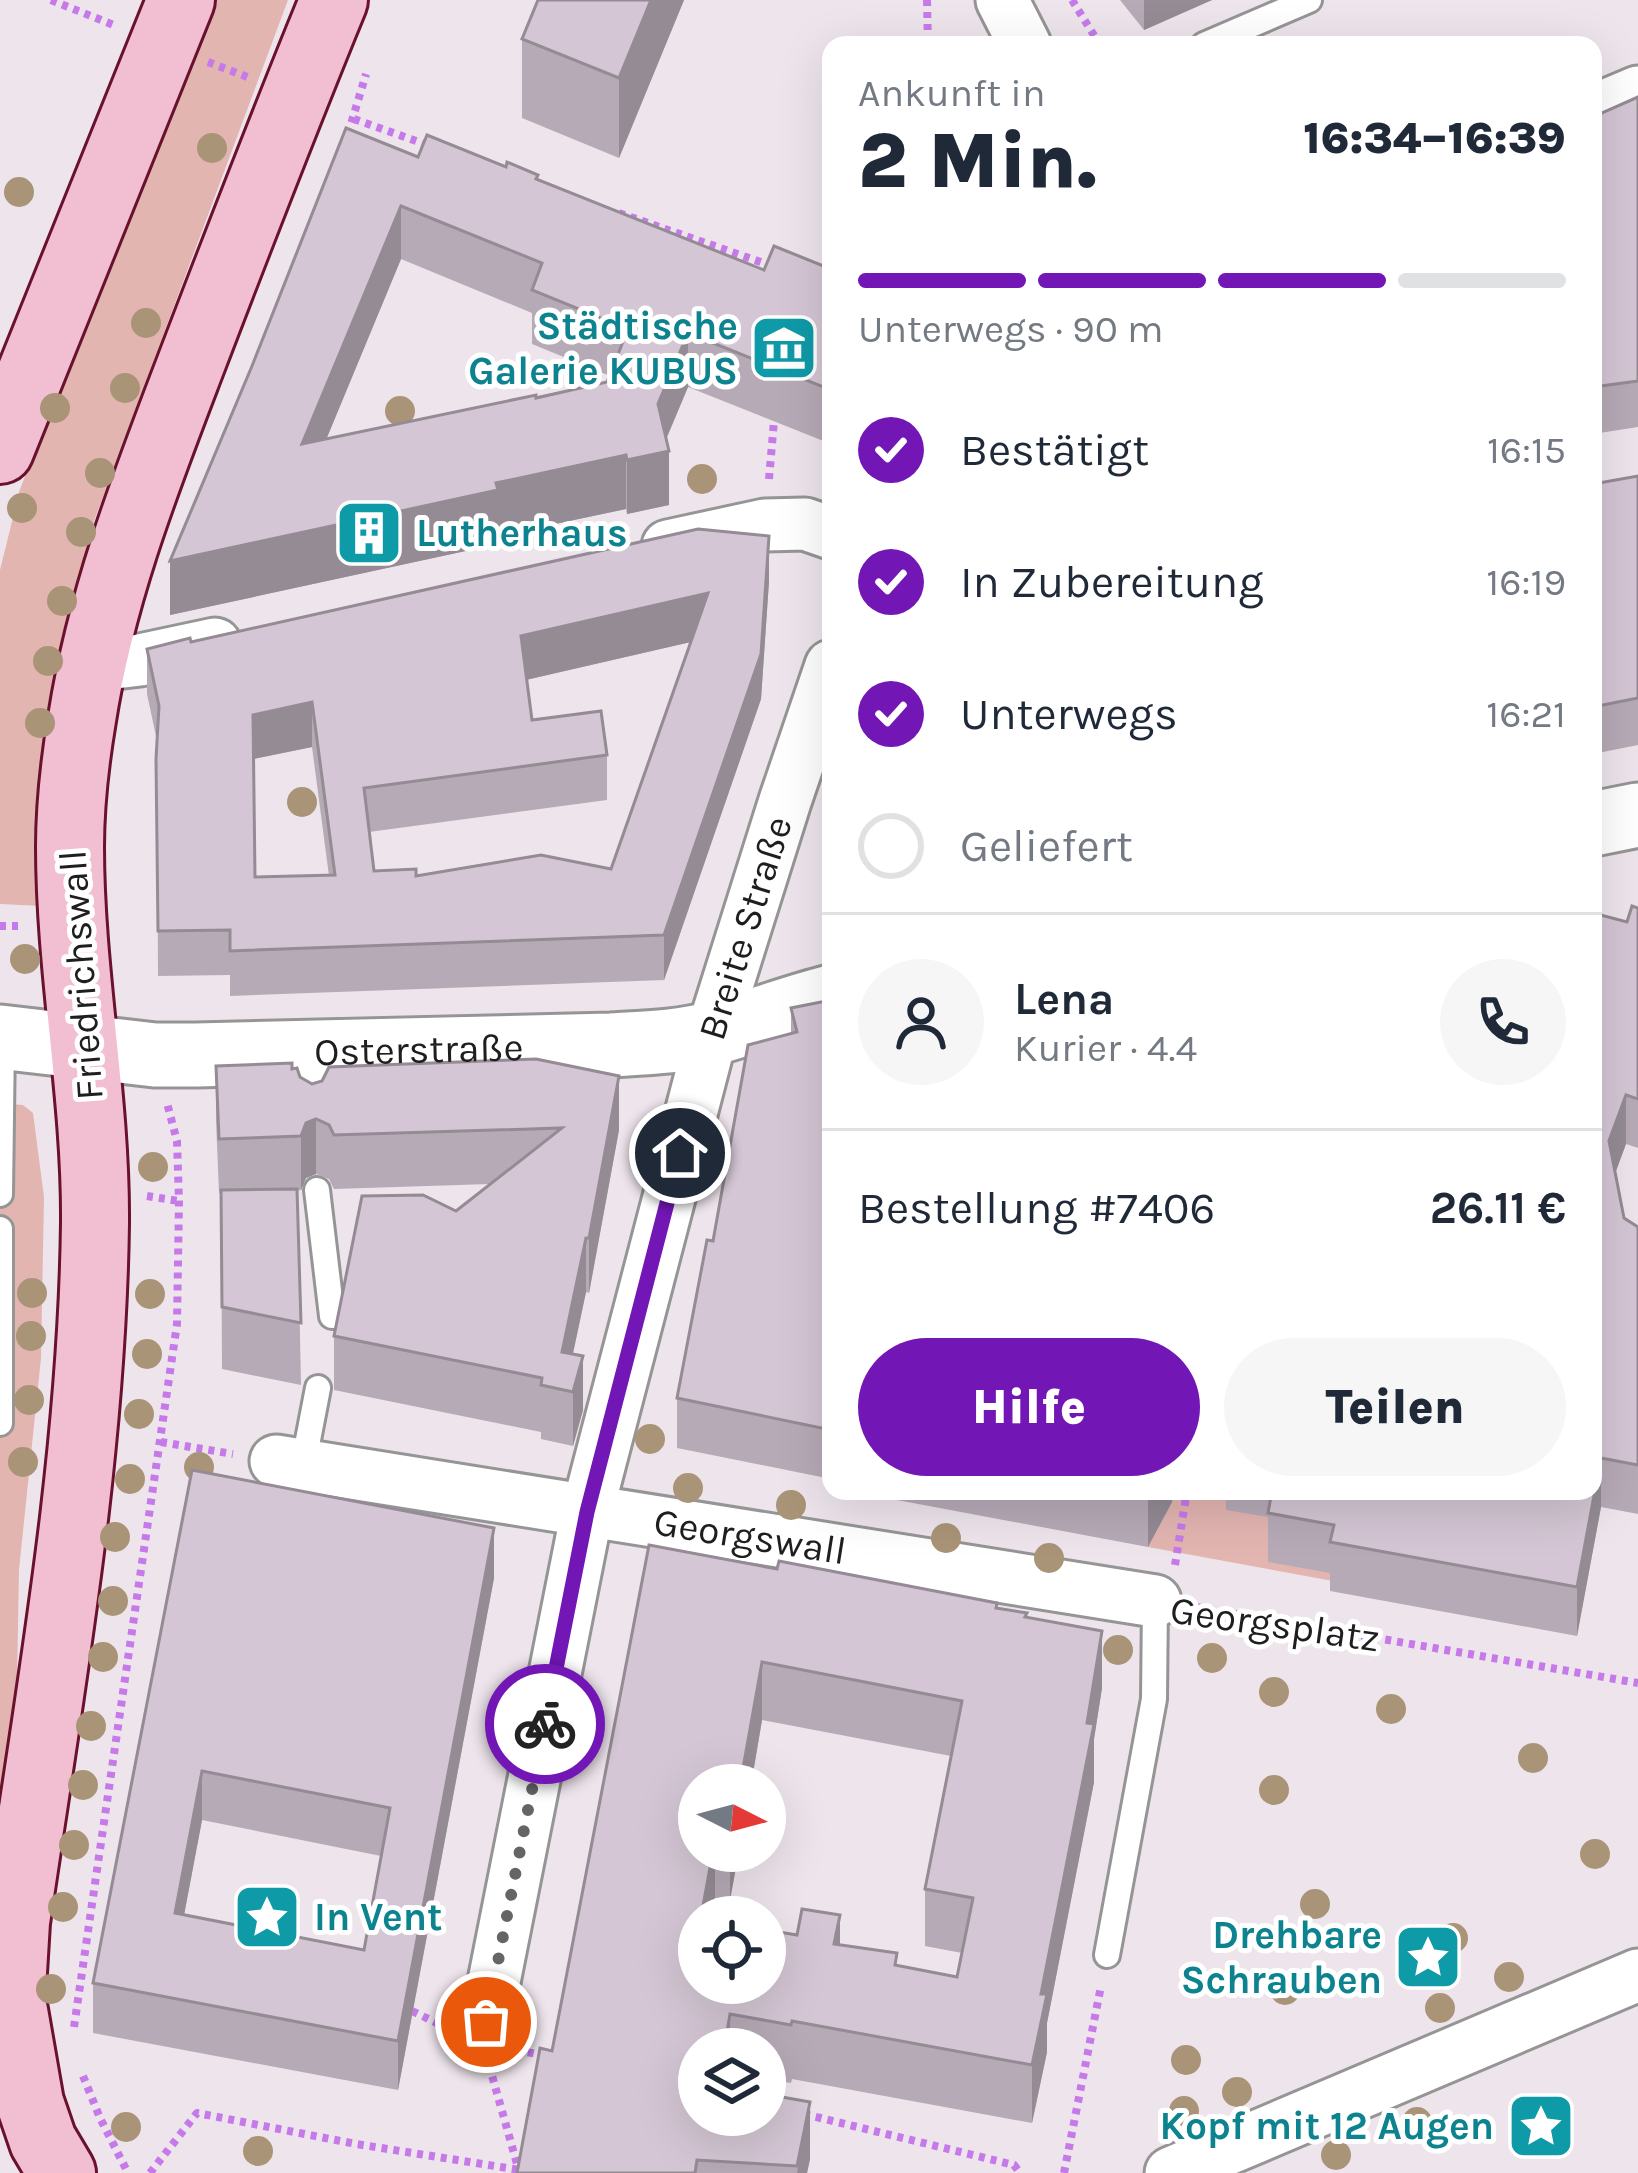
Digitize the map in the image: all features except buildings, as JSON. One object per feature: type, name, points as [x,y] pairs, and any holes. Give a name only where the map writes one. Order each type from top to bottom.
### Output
[{"type":"main road","name":"Friedrichswall","points":[[12,1989],[16,1922],[78,1493],[90,1372],[94,1186],[70,849],[73,788],[90,667],[130,524],[334,0]]},
{"type":"main road","points":[[0,450],[192,30]]},
{"type":"main road","points":[[0,2063],[12,1989]]},
{"type":"main road","points":[[12,1989],[30,2103],[62,2173]]},
{"type":"street","points":[[1002,0],[1020,36]]},
{"type":"street","points":[[1602,107],[1638,92]]},
{"type":"street","points":[[634,554],[765,525],[805,524],[822,530]]},
{"type":"street","points":[[90,667],[251,636]]},
{"type":"street","name":"Breite Straße","points":[[486,2022],[587,1512],[712,1034],[822,692]]},
{"type":"street","points":[[1602,822],[1638,815]]},
{"type":"street","name":"Osterstraße","points":[[1,1037],[312,1065],[655,1042],[712,1034],[822,999]]},
{"type":"street","name":"Georgswall","points":[[290,1463],[1155,1600]]},
{"type":"street","points":[[1171,2173],[1638,1975]]},
{"type":"lane","points":[[1225,36],[1309,0]]},
{"type":"lane","points":[[0,1194],[1,1037]]},
{"type":"lane","points":[[317,1190],[332,1316]]},
{"type":"lane","points":[[0,1228],[0,1423]]},
{"type":"lane","points":[[290,1463],[318,1388]]},
{"type":"lane","name":"Georgsplatz","points":[[1106,1955],[1154,1699],[1155,1600]]},
{"type":"path","points":[[51,0],[112,24]]},
{"type":"path","points":[[927,0],[928,36]]},
{"type":"path","points":[[1072,0],[1094,36]]},
{"type":"path","points":[[192,30],[262,83]]},
{"type":"path","points":[[354,119],[445,151]]},
{"type":"path","points":[[603,207],[776,268],[789,280]]},
{"type":"path","points":[[765,525],[774,421]]},
{"type":"path","points":[[72,2039],[177,1324],[177,1141],[166,1100]]},
{"type":"path","points":[[139,1194],[179,1201]]},
{"type":"path","points":[[161,1442],[214,1451]]},
{"type":"path","points":[[1177,1552],[1186,1500]]},
{"type":"path","name":"Georgsplatz","points":[[1155,1600],[1638,1683]]},
{"type":"path","points":[[1064,2173],[1106,1955]]},
{"type":"path","points":[[150,2173],[197,2113],[378,2155],[519,2172],[483,2044],[486,2022]]},
{"type":"path","points":[[82,2073],[128,2173]]},
{"type":"path","points":[[788,2110],[1015,2165],[1020,2173]]},
{"type":"path","points":[[363,2157],[378,2155]]},
{"type":"shaded area","points":[[215,0],[288,0],[94,521],[61,663],[41,906],[0,904],[0,570],[20,489]]},
{"type":"shaded area","points":[[0,1103],[23,1105],[33,1113],[44,1197],[41,1358],[19,1570],[17,1680],[0,1801]]},
{"type":"shaded area","points":[[1168,1500],[1251,1500],[1306,1524],[1338,1546],[1333,1581],[1148,1547]]},
{"type":"way so far","points":[[486,2022],[545,1724]]},
{"type":"place","name":"Städtische Galerie KUBUS","points":[[784,348]]},
{"type":"place","name":"Lutherhaus","points":[[369,533]]},
{"type":"place","name":"In Vent","points":[[267,1917]]},
{"type":"place","name":"Drehbare Schrauben","points":[[1428,1957]]},
{"type":"place","name":"Kopf mit 12 Augen","points":[[1541,2126]]},
{"type":"route","points":[[545,1724],[587,1512],[680,1153]]}]
